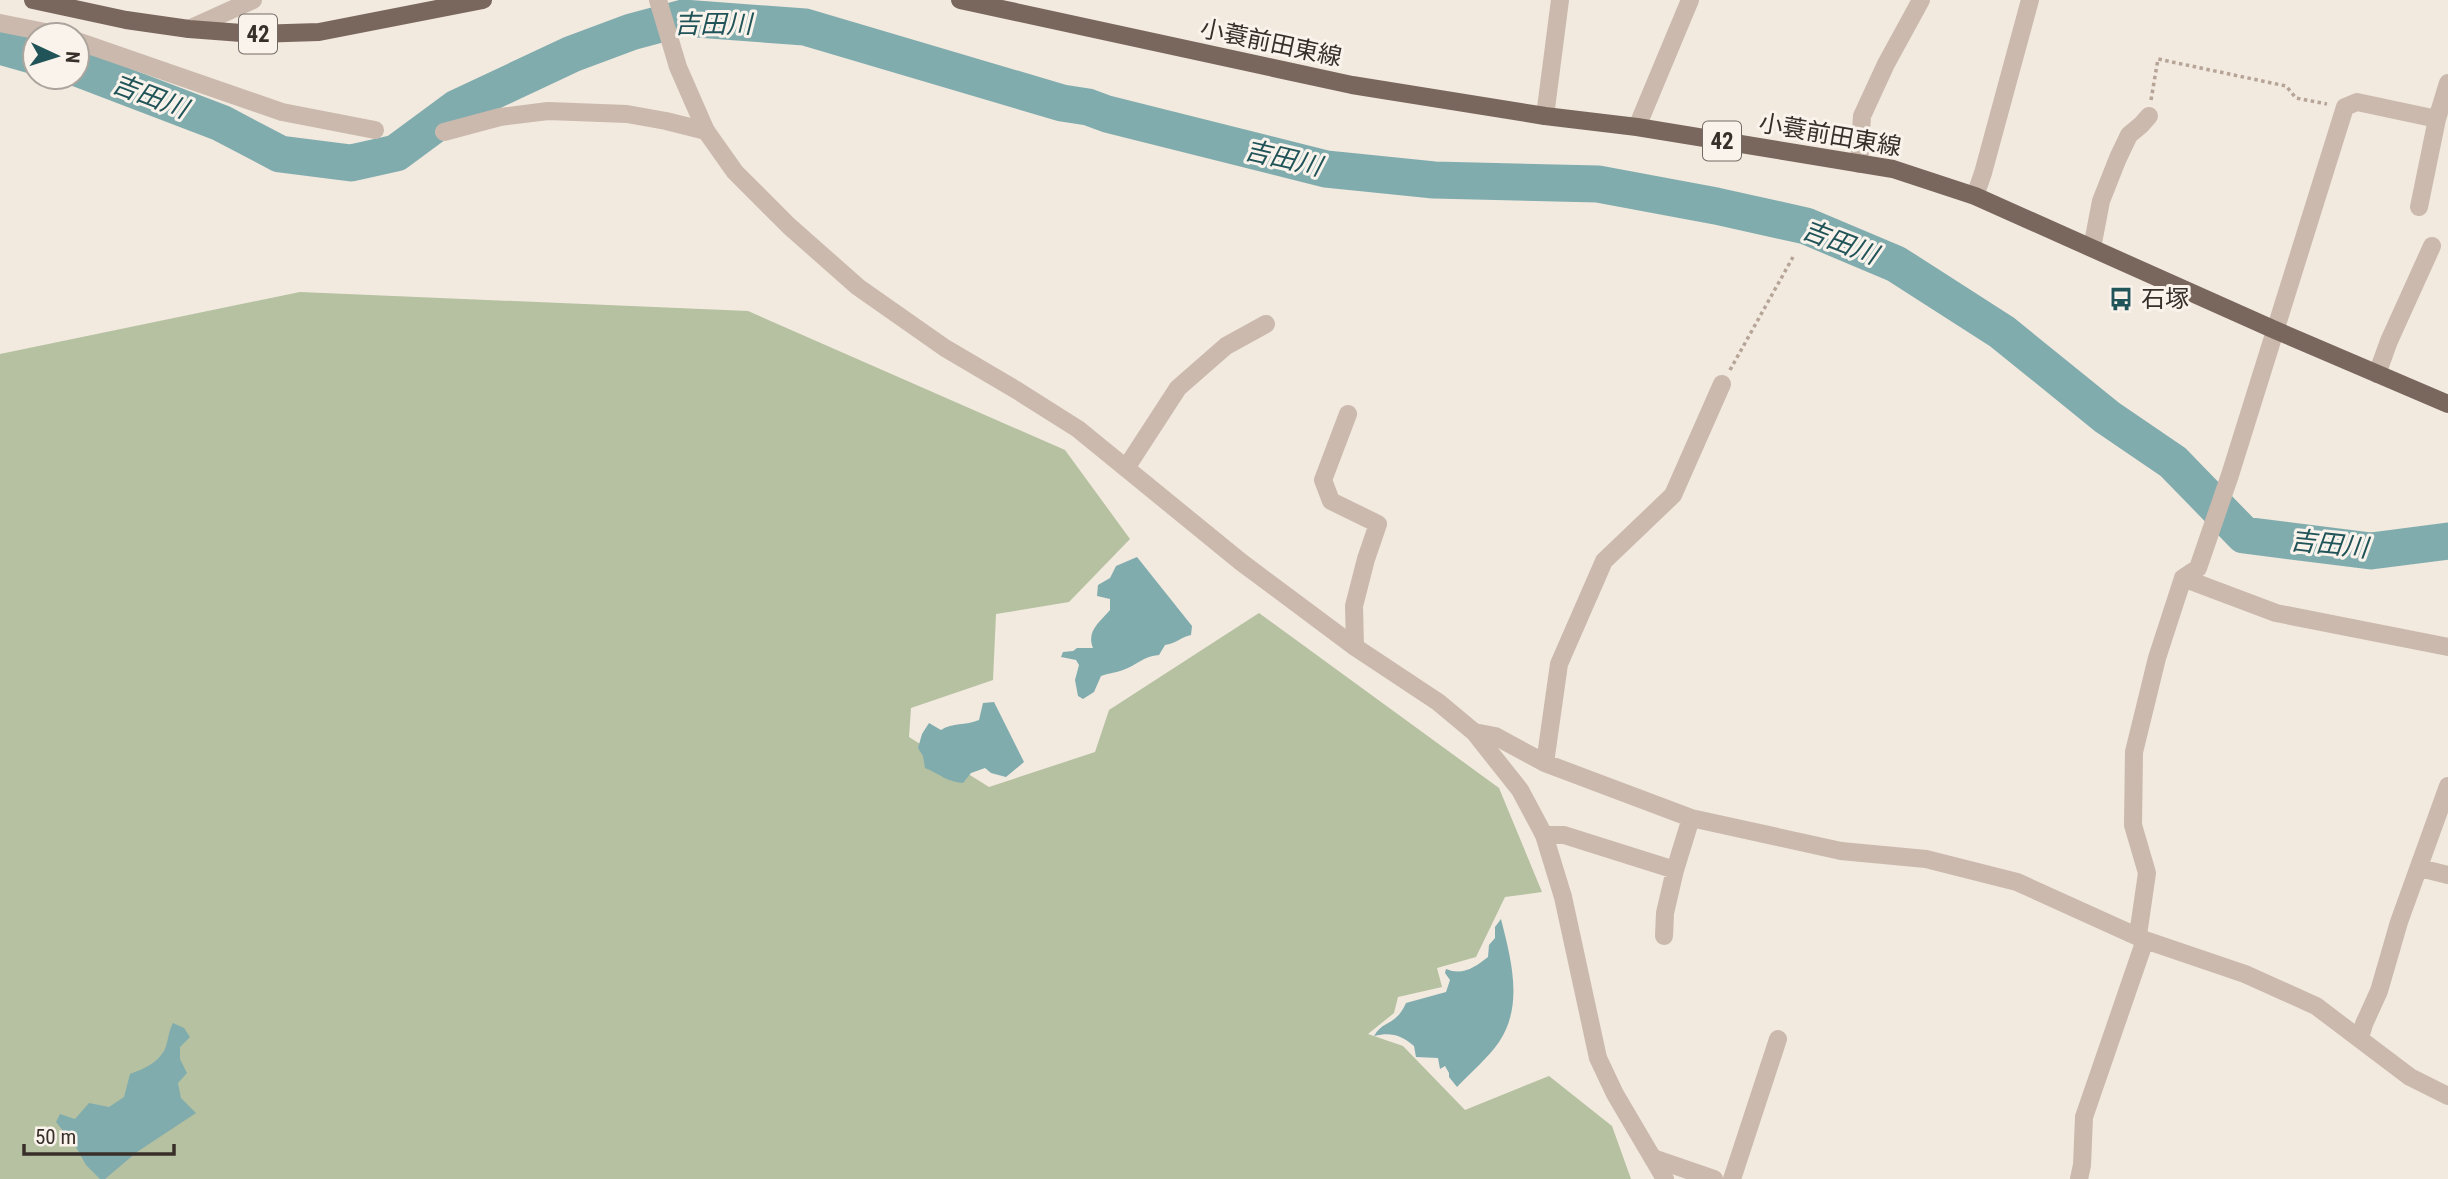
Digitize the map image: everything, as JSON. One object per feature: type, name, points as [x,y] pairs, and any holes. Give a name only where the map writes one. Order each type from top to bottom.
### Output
[{"type":"main road","name":"42","points":[[33,0],[126,20],[189,29],[255,34],[319,33],[483,0]]},
{"type":"main road","name":"小蓑前田東線","points":[[960,0],[1013,5],[1144,42],[1352,85],[1893,169],[1975,196],[2448,404]]},
{"type":"street","points":[[189,29],[253,0]]},
{"type":"street","points":[[1545,116],[1560,0]]},
{"type":"street","points":[[1636,127],[1690,0]]},
{"type":"street","points":[[1859,164],[1862,116],[1886,64],[1921,0]]},
{"type":"street","points":[[1975,196],[2030,0]]},
{"type":"street","points":[[660,6],[678,67],[706,131],[735,172],[789,226],[858,287],[945,348],[1079,429],[1241,562],[1355,647],[1438,702],[1474,732],[1520,790],[1544,835],[1563,897],[1598,1058],[1615,1094],[1665,1179]]},
{"type":"street","points":[[64,21],[68,8]]},
{"type":"street","points":[[0,23],[21,27]]},
{"type":"street","points":[[91,46],[282,112],[376,130]]},
{"type":"street","points":[[2419,207],[2437,119],[2448,83]]},
{"type":"street","points":[[2079,1179],[2084,1117],[2141,937],[2147,873],[2133,825],[2134,752],[2157,658],[2183,578],[2198,568],[2230,475],[2345,107],[2357,102],[2437,119]]},
{"type":"street","points":[[444,132],[500,117],[548,111],[626,114],[706,131]]},
{"type":"street","points":[[2092,248],[2101,201],[2118,158],[2129,135],[2149,116]]},
{"type":"street","points":[[2377,374],[2432,246]]},
{"type":"street","points":[[1126,468],[1178,388],[1226,346],[1266,324]]},
{"type":"street","points":[[1545,763],[1559,664],[1604,561],[1673,495],[1723,384]]},
{"type":"street","points":[[1348,414],[1323,480],[1331,501],[1378,524],[1354,606],[1355,647]]},
{"type":"street","points":[[2183,578],[2276,613],[2448,647]]},
{"type":"street","points":[[1474,732],[1495,736],[1545,763],[1691,818],[1841,851],[1926,859],[2017,882],[2141,937],[2245,974],[2316,1006],[2410,1077],[2448,1096]]},
{"type":"street","points":[[2360,1038],[2379,991],[2399,922],[2448,786]]},
{"type":"street","points":[[1664,936],[1665,914],[1675,870],[1691,818]]},
{"type":"street","points":[[1544,835],[1564,835],[1675,870]]},
{"type":"street","points":[[2420,868],[2448,875]]},
{"type":"street","points":[[1732,1179],[1777,1038]]},
{"type":"street","points":[[1653,1158],[1714,1179]]},
{"type":"path","points":[[2149,116],[2158,59],[2286,86],[2296,98],[2345,107]]},
{"type":"path","points":[[1723,384],[1793,257]]},
{"type":"green space","points":[[300,292],[748,311],[1065,450],[1130,539],[1069,602],[996,614],[993,680],[911,708],[909,737],[989,787],[1095,752],[1109,710],[1259,613],[1499,788],[1542,892],[1505,897],[1476,957],[1437,968],[1442,987],[1398,997],[1394,1013],[1368,1034],[1403,1046],[1465,1110],[1549,1076],[1612,1126],[1631,1179],[0,1179],[0,354]]},
{"type":"water","points":[[1137,557],[1192,626],[1191,635],[1165,645],[1159,655],[1101,676],[1094,692],[1083,699],[1078,696],[1075,680],[1079,665],[1076,660],[1061,657],[1063,652],[1077,648],[1093,648],[1093,632],[1110,610],[1110,599],[1097,596],[1098,585],[1110,578],[1116,566]]},
{"type":"water","points":[[994,702],[1024,762],[1006,777],[991,773],[985,768],[971,773],[963,783],[925,768],[918,748],[929,723],[941,730],[974,722],[979,720],[983,703]]},
{"type":"water","points":[[1501,919],[1513,982],[1511,1013],[1499,1042],[1457,1087],[1445,1066],[1440,1069],[1438,1058],[1416,1057],[1414,1046],[1400,1037],[1386,1034],[1374,1036],[1398,1016],[1406,1003],[1446,992],[1450,980],[1445,973],[1446,969],[1463,971],[1488,957],[1489,945],[1495,938],[1495,927]]},
{"type":"water","points":[[173,1023],[184,1028],[190,1037],[180,1047],[180,1059],[187,1073],[178,1083],[181,1098],[196,1113],[137,1152],[105,1179],[100,1179],[86,1165],[56,1122],[60,1114],[75,1119],[89,1103],[109,1107],[124,1097],[130,1074],[161,1056]]},
{"type":"waterway","name":"吉田川","points":[[91,73],[221,123],[280,154],[351,163],[396,153],[457,108],[572,54],[631,32],[683,18],[805,27],[1062,103],[1088,107],[1326,169],[1434,180],[1598,184],[1716,206],[1806,226],[1896,264],[2002,332],[2107,417],[2173,462],[2244,535],[2371,551],[2448,541]]},
{"type":"waterway","name":"吉田川","points":[[0,46],[21,52]]},
{"type":"place","name":"石塚","points":[[2121,299]]}]
